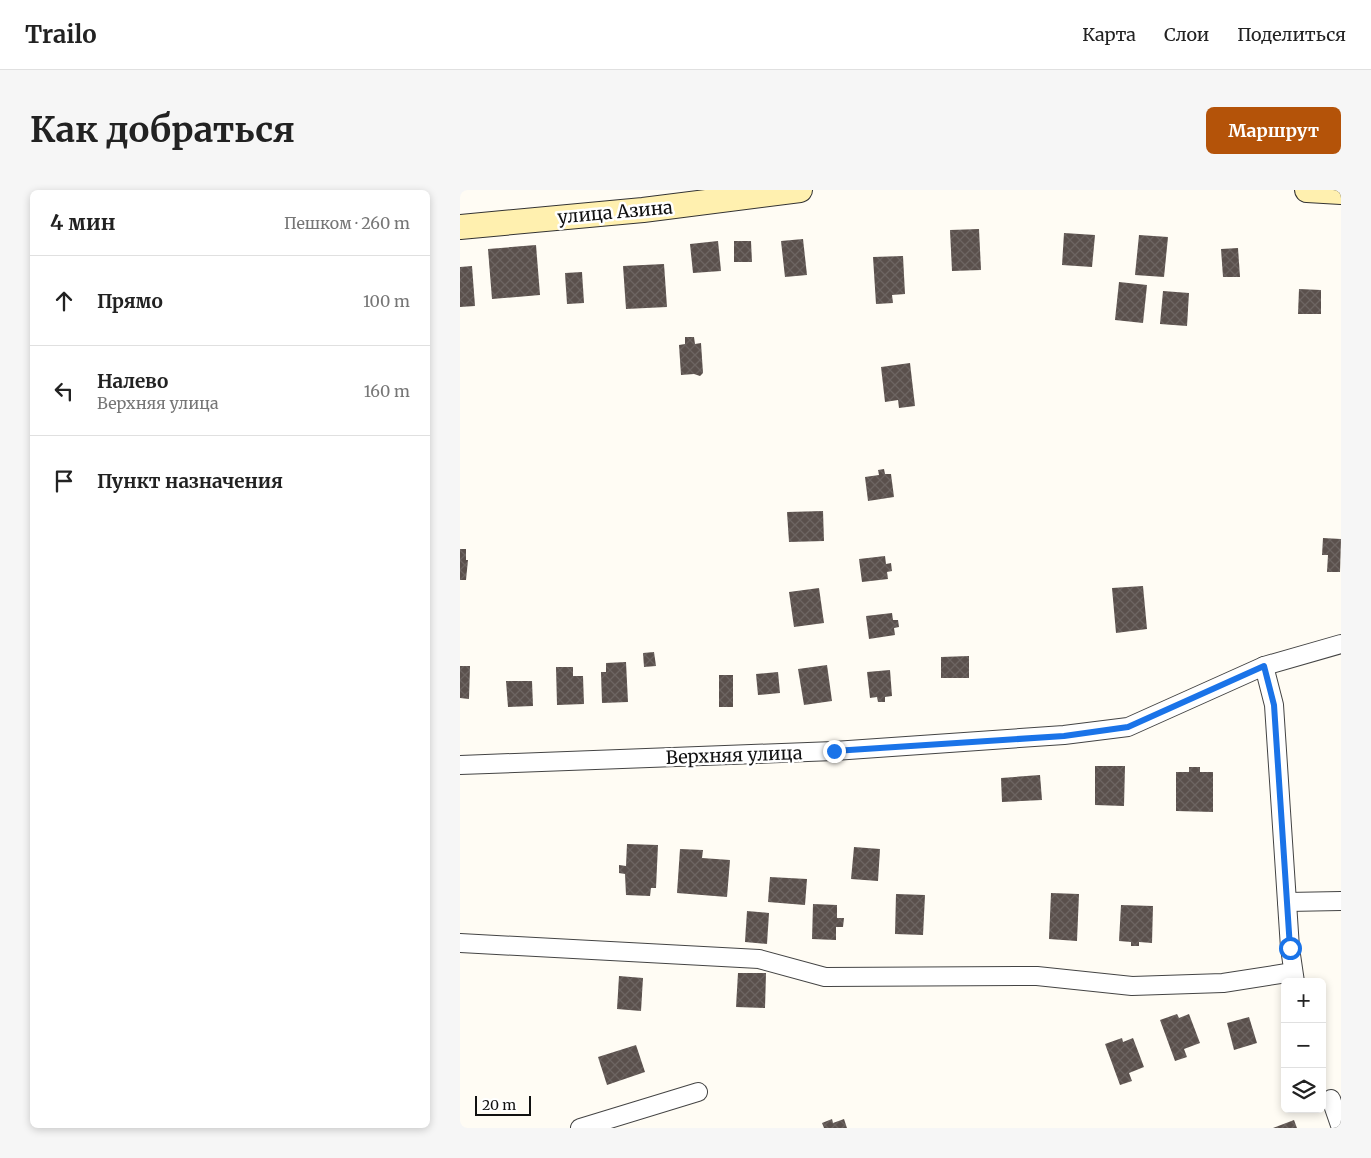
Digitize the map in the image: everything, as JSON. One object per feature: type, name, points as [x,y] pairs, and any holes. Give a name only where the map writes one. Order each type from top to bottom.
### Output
[{"type":"street","name":"улица Азина","points":[[460,227],[643,210],[800,190]]},
{"type":"street","points":[[1307,190],[1341,192]]},
{"type":"street","name":"Верхняя улица","points":[[460,765],[834,751],[1064,736],[1128,727],[1264,666],[1341,644]]},
{"type":"street","points":[[460,943],[759,959],[825,977],[1037,976],[1132,986],[1223,983],[1294,977],[1274,705],[1264,666]]},
{"type":"street","points":[[1287,902],[1341,901]]},
{"type":"street","points":[[580,1128],[698,1092]]},
{"type":"street","points":[[1331,1096],[1341,1128]]},
{"type":"building","points":[[979,229],[981,270],[952,271],[950,230]]},
{"type":"building","points":[[1064,233],[1095,235],[1092,267],[1062,265]]},
{"type":"building","points":[[1139,235],[1168,237],[1164,277],[1135,275]]},
{"type":"building","points":[[803,239],[807,275],[785,277],[781,241]]},
{"type":"building","points":[[718,241],[721,271],[693,273],[690,244]]},
{"type":"building","points":[[734,241],[751,241],[752,262],[734,262]]},
{"type":"building","points":[[536,245],[540,295],[492,299],[488,249]]},
{"type":"building","points":[[1238,248],[1240,277],[1223,277],[1221,249]]},
{"type":"building","points":[[903,256],[905,294],[892,295],[893,303],[876,304],[873,257]]},
{"type":"building","points":[[664,264],[667,307],[626,309],[623,266]]},
{"type":"building","points":[[472,266],[475,306],[460,307],[460,267]]},
{"type":"building","points":[[582,272],[584,303],[567,304],[565,273]]},
{"type":"building","points":[[1119,282],[1147,285],[1143,323],[1115,320]]},
{"type":"building","points":[[1299,289],[1321,290],[1321,314],[1298,314]]},
{"type":"building","points":[[1163,291],[1189,293],[1187,326],[1160,324]]},
{"type":"building","points":[[685,337],[694,337],[695,344],[701,343],[703,373],[700,376],[694,374],[681,375],[679,345],[685,344]]},
{"type":"building","points":[[910,363],[915,406],[899,408],[898,400],[885,402],[881,367]]},
{"type":"building","points":[[884,469],[885,474],[891,474],[894,497],[868,501],[865,477],[879,475],[878,470]]},
{"type":"building","points":[[823,511],[824,541],[789,542],[787,512]]},
{"type":"building","points":[[1323,538],[1341,539],[1340,572],[1327,572],[1328,555],[1322,555]]},
{"type":"building","points":[[460,549],[466,549],[466,560],[468,560],[466,580],[460,580]]},
{"type":"building","points":[[885,556],[886,564],[891,563],[892,571],[887,572],[888,579],[862,582],[859,559]]},
{"type":"building","points":[[1143,586],[1147,629],[1116,633],[1112,588]]},
{"type":"building","points":[[819,588],[824,623],[794,627],[789,592]]},
{"type":"building","points":[[892,613],[893,620],[898,620],[899,627],[894,628],[895,635],[869,639],[866,616]]},
{"type":"building","points":[[654,652],[656,666],[644,667],[643,653]]},
{"type":"building","points":[[969,656],[969,678],[941,678],[941,657]]},
{"type":"building","points":[[626,662],[628,702],[602,703],[601,672],[606,672],[606,663]]},
{"type":"building","points":[[827,665],[832,701],[804,705],[798,669]]},
{"type":"building","points":[[460,666],[470,666],[469,699],[460,698]]},
{"type":"building","points":[[556,667],[573,667],[573,676],[583,676],[584,704],[557,705]]},
{"type":"building","points":[[890,670],[892,696],[885,697],[885,702],[878,702],[877,697],[870,698],[867,672]]},
{"type":"building","points":[[778,672],[780,693],[758,695],[756,674]]},
{"type":"building","points":[[719,675],[733,675],[733,707],[719,707]]},
{"type":"building","points":[[506,681],[532,681],[533,706],[508,707]]},
{"type":"building","points":[[1095,766],[1125,766],[1124,806],[1095,805]]},
{"type":"building","points":[[1189,767],[1200,767],[1200,772],[1213,772],[1213,812],[1176,811],[1176,772],[1189,772]]},
{"type":"building","points":[[1040,775],[1042,800],[1002,802],[1001,778]]},
{"type":"building","points":[[627,844],[658,845],[656,888],[651,888],[650,896],[626,895],[625,874],[619,873],[619,865],[626,866]]},
{"type":"building","points":[[854,847],[880,849],[878,881],[851,879]]},
{"type":"building","points":[[680,849],[703,850],[702,858],[730,860],[727,897],[677,893]]},
{"type":"building","points":[[770,877],[807,879],[805,905],[768,902]]},
{"type":"building","points":[[1051,893],[1079,894],[1077,941],[1049,939]]},
{"type":"building","points":[[896,894],[925,895],[923,935],[895,934]]},
{"type":"building","points":[[813,904],[837,905],[837,918],[844,918],[843,927],[836,927],[836,940],[812,939]]},
{"type":"building","points":[[1121,905],[1153,906],[1152,943],[1139,942],[1139,946],[1131,946],[1131,942],[1119,941]]},
{"type":"building","points":[[747,911],[769,913],[767,944],[745,942]]},
{"type":"building","points":[[738,973],[766,973],[765,1008],[736,1007]]},
{"type":"building","points":[[619,976],[643,978],[641,1011],[617,1009]]},
{"type":"building","points":[[1177,1014],[1179,1018],[1189,1014],[1200,1043],[1184,1049],[1187,1057],[1175,1061],[1160,1020]]},
{"type":"building","points":[[1249,1017],[1257,1043],[1234,1050],[1227,1023]]},
{"type":"building","points":[[1122,1038],[1123,1042],[1133,1038],[1144,1067],[1129,1073],[1132,1081],[1120,1085],[1105,1044]]},
{"type":"building","points":[[636,1045],[645,1072],[607,1085],[598,1057]]},
{"type":"building","points":[[832,1119],[833,1123],[844,1119],[847,1128],[824,1128],[822,1123]]},
{"type":"building","points":[[1294,1120],[1297,1128],[1273,1128]]},
{"type":"route","points":[[834,751],[1064,736],[1128,727],[1264,666],[1274,705],[1290,948]]}]
